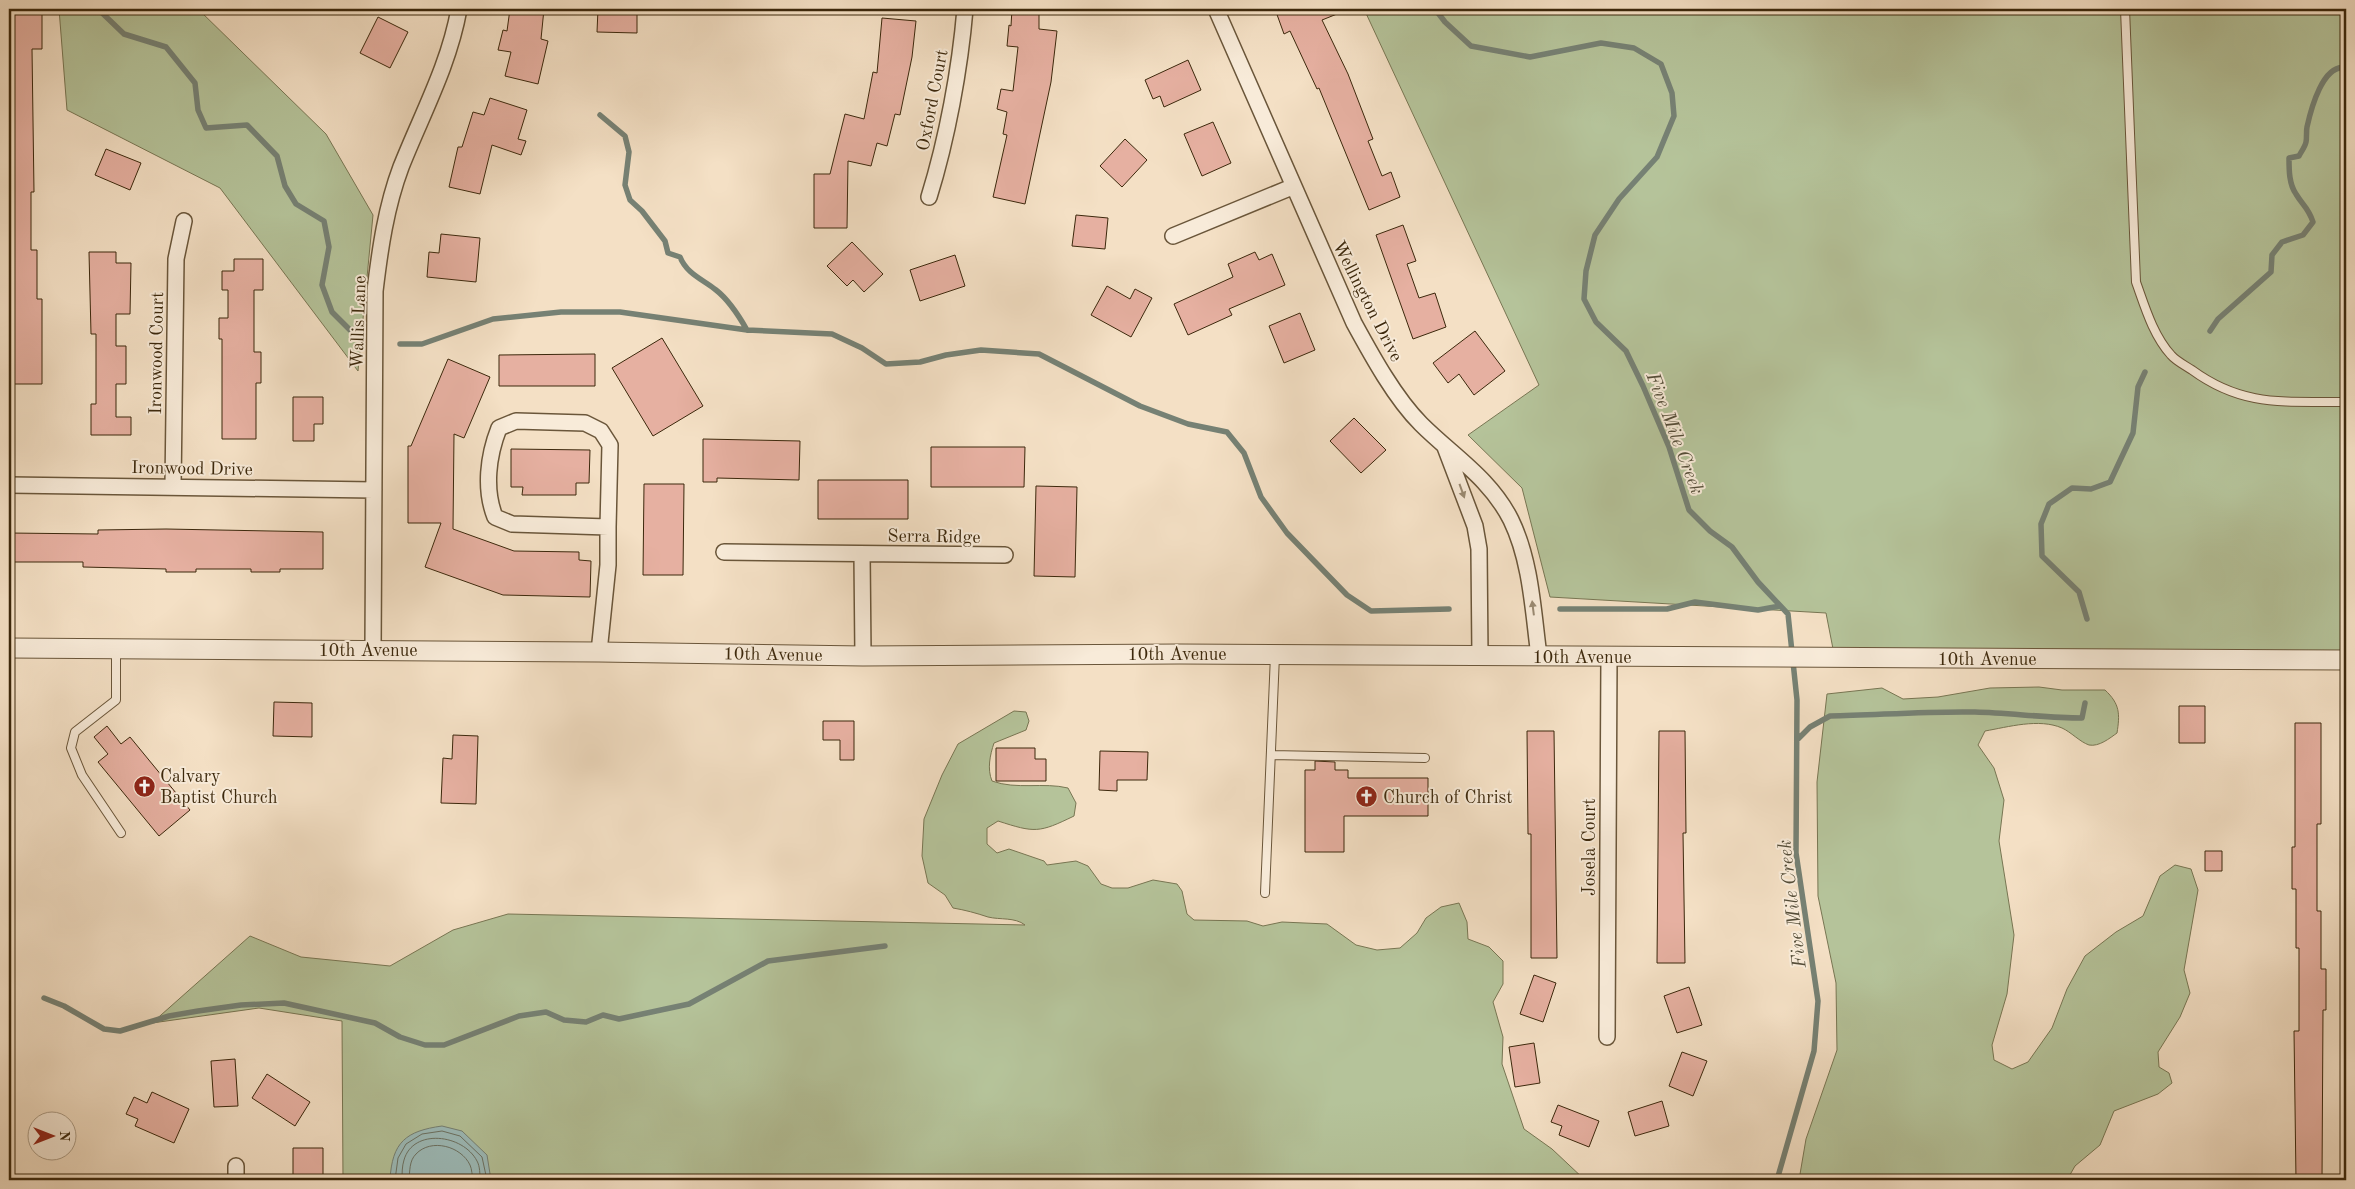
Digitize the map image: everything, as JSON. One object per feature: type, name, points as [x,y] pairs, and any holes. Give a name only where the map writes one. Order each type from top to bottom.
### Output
[{"type":"street","name":"Wallis Lane","points":[[373,650],[375,291],[380,253],[392,197],[401,168],[446,61],[459,9]]},
{"type":"street","name":"Oxford Court","points":[[929,197],[938,167],[962,40],[965,9]]},
{"type":"street","name":"Wellington Drive","points":[[1216,9],[1292,187],[1354,323],[1379,369],[1420,423],[1490,486],[1511,520],[1528,573],[1539,656]]},
{"type":"street","points":[[1173,236],[1292,187]]},
{"type":"street","name":"Ironwood Court","points":[[174,486],[176,260],[184,221]]},
{"type":"street","points":[[599,652],[608,565],[610,445],[601,431],[586,423],[516,421],[499,428],[490,457],[489,500],[495,517],[512,524],[608,527]]},
{"type":"street","name":"Wellington Drive","points":[[1445,445],[1475,526],[1479,549],[1480,657]]},
{"type":"street","name":"Ironwood Drive","points":[[9,485],[374,490]]},
{"type":"street","name":"Serra Ridge","points":[[724,552],[1005,555]]},
{"type":"street","name":"Serra Ridge","points":[[862,554],[863,656]]},
{"type":"street","name":"10th Avenue","points":[[9,648],[599,652],[863,656],[1275,655],[2346,660]]},
{"type":"street","name":"Josela Court","points":[[1607,1038],[1609,657]]},
{"type":"lane","points":[[2125,9],[2136,282],[2150,322],[2171,355],[2205,380],[2232,394],[2267,401],[2346,402]]},
{"type":"lane","points":[[116,648],[116,700],[75,732],[71,748],[82,775],[121,834]]},
{"type":"lane","points":[[1265,893],[1275,655]]},
{"type":"lane","points":[[1271,755],[1425,758]]},
{"type":"green space","points":[[59,9],[198,9],[326,134],[373,215],[358,371],[220,188],[67,110]]},
{"type":"green space","points":[[1364,9],[2346,9],[2346,660],[1835,659],[1826,613],[1550,597],[1522,488],[1468,435],[1539,385]]},
{"type":"green space","points":[[2039,687],[2062,690],[2105,690],[2114,700],[2118,710],[2118,726],[2117,733],[2097,745],[2086,744],[2069,732],[2053,725],[2034,724],[1985,731],[1978,745],[1994,768],[2004,800],[1999,841],[2014,935],[2007,994],[1992,1045],[1994,1060],[2012,1069],[2028,1062],[2052,1028],[2067,989],[2085,956],[2116,932],[2143,916],[2160,876],[2175,865],[2191,869],[2198,890],[2184,970],[2190,993],[2180,1017],[2158,1052],[2159,1067],[2169,1073],[2172,1083],[2158,1094],[2114,1111],[2100,1145],[2075,1166],[2067,1180],[1799,1180],[1806,1139],[1837,1050],[1836,983],[1818,896],[1817,782],[1827,694],[1882,688],[1903,699],[1938,697],[1990,688]]},
{"type":"green space","points":[[1014,711],[1026,712],[1029,721],[1026,730],[994,743],[990,762],[992,781],[1020,786],[1059,786],[1068,788],[1076,803],[1074,816],[1053,826],[1029,829],[998,821],[987,828],[987,844],[997,853],[1009,849],[1044,861],[1047,865],[1076,861],[1088,866],[1101,884],[1112,888],[1128,888],[1153,880],[1177,884],[1182,891],[1187,914],[1194,920],[1247,921],[1263,926],[1282,922],[1327,924],[1356,945],[1377,950],[1400,948],[1417,933],[1426,918],[1441,907],[1459,903],[1467,922],[1468,939],[1489,947],[1503,961],[1503,984],[1493,1002],[1503,1037],[1502,1064],[1524,1129],[1552,1149],[1585,1180],[343,1180],[342,1021],[259,1008],[152,1023],[250,936],[301,957],[390,966],[453,930],[508,914],[1025,925],[1017,921],[988,917],[953,908],[945,895],[928,883],[922,856],[924,819],[942,775],[958,744]]},
{"type":"water","points":[[442,1126],[462,1131],[487,1155],[491,1180],[390,1180],[394,1156],[403,1141],[419,1131]]},
{"type":"building","points":[[510,9],[544,9],[541,39],[548,41],[538,84],[505,76],[511,52],[498,50],[503,30],[507,31]]},
{"type":"building","points":[[598,9],[637,9],[637,33],[597,32]]},
{"type":"building","points":[[1012,9],[1039,9],[1039,29],[1057,31],[1051,82],[1025,204],[993,197],[1007,135],[1003,134],[1007,112],[997,109],[1001,89],[1013,91],[1018,47],[1007,46]]},
{"type":"building","points":[[1275,9],[1347,9],[1322,20],[1348,74],[1373,139],[1368,141],[1382,176],[1391,172],[1400,197],[1369,210],[1319,88],[1317,89],[1290,31],[1284,34]]},
{"type":"building","points":[[9,12],[42,12],[42,49],[32,49],[34,192],[31,192],[31,250],[37,250],[37,299],[42,299],[42,384],[9,384],[9,299],[11,299],[11,271],[9,271]]},
{"type":"building","points":[[378,17],[408,32],[390,68],[360,53]]},
{"type":"building","points":[[882,18],[916,21],[912,57],[900,115],[895,114],[887,146],[877,143],[871,166],[848,161],[847,228],[814,228],[814,174],[830,174],[845,114],[864,119],[873,72],[877,73]]},
{"type":"building","points":[[1188,60],[1201,90],[1164,107],[1160,96],[1153,99],[1145,80]]},
{"type":"building","points":[[490,98],[527,110],[518,139],[526,141],[521,155],[492,145],[480,194],[449,187],[458,147],[462,147],[473,112],[484,115]]},
{"type":"building","points":[[1213,122],[1231,163],[1202,176],[1184,134]]},
{"type":"building","points":[[1125,139],[1147,160],[1122,187],[1100,166]]},
{"type":"building","points":[[106,149],[141,163],[130,190],[95,175]]},
{"type":"building","points":[[1076,215],[1108,218],[1105,249],[1072,246]]},
{"type":"building","points":[[1403,225],[1416,261],[1407,264],[1419,298],[1435,293],[1446,327],[1413,339],[1376,235]]},
{"type":"building","points":[[441,234],[480,238],[476,282],[427,277],[429,252],[439,253]]},
{"type":"building","points":[[852,242],[883,274],[864,292],[853,280],[847,286],[827,266]]},
{"type":"building","points":[[89,252],[116,252],[116,263],[131,263],[130,314],[116,314],[116,346],[126,346],[126,384],[116,384],[116,417],[131,417],[131,435],[91,435],[91,404],[96,404],[96,334],[91,334]]},
{"type":"building","points":[[1255,252],[1259,260],[1272,254],[1285,285],[1229,309],[1232,315],[1188,335],[1174,304],[1233,277],[1228,264]]},
{"type":"building","points":[[955,255],[965,286],[920,301],[910,270]]},
{"type":"building","points":[[234,259],[263,259],[263,290],[254,290],[254,352],[261,352],[261,383],[256,383],[256,439],[222,439],[222,339],[219,339],[219,318],[228,318],[228,290],[222,290],[222,271],[234,271]]},
{"type":"building","points":[[1107,286],[1130,299],[1135,289],[1152,298],[1131,337],[1091,315]]},
{"type":"building","points":[[1300,313],[1315,350],[1284,363],[1269,326]]},
{"type":"building","points":[[1475,331],[1505,371],[1474,395],[1459,374],[1448,383],[1433,363]]},
{"type":"building","points":[[662,338],[703,406],[653,436],[612,368]]},
{"type":"building","points":[[595,354],[595,386],[499,386],[499,355]]},
{"type":"building","points":[[448,359],[490,377],[464,438],[454,434],[453,529],[514,551],[579,552],[579,560],[591,561],[590,597],[503,595],[425,567],[441,523],[408,523],[408,446],[411,446]]},
{"type":"building","points":[[293,397],[323,397],[323,424],[314,424],[314,441],[293,441]]},
{"type":"building","points":[[1354,418],[1386,450],[1361,473],[1330,441]]},
{"type":"building","points":[[703,439],[800,441],[799,480],[717,478],[717,482],[703,482]]},
{"type":"building","points":[[931,447],[1025,447],[1024,487],[931,487]]},
{"type":"building","points":[[511,449],[590,450],[589,483],[576,483],[576,495],[522,495],[523,487],[511,487]]},
{"type":"building","points":[[818,480],[908,480],[908,519],[818,519]]},
{"type":"building","points":[[644,484],[684,484],[683,575],[643,575]]},
{"type":"building","points":[[1036,486],[1077,487],[1075,577],[1034,576]]},
{"type":"building","points":[[166,529],[323,532],[323,569],[280,569],[280,572],[251,572],[251,569],[196,569],[196,572],[166,572],[166,569],[83,567],[83,562],[9,562],[9,533],[98,534],[98,530]]},
{"type":"building","points":[[274,702],[312,703],[312,737],[273,736]]},
{"type":"building","points":[[2179,706],[2205,706],[2205,743],[2179,743]]},
{"type":"building","points":[[823,721],[854,721],[854,760],[840,760],[840,740],[823,740]]},
{"type":"building","points":[[2295,723],[2321,723],[2321,824],[2317,824],[2317,911],[2321,911],[2321,969],[2326,969],[2326,1010],[2323,1010],[2322,1180],[2296,1180],[2294,1031],[2299,1031],[2299,948],[2296,948],[2296,889],[2292,889],[2292,847],[2295,847]]},
{"type":"building","name":"Calvary Baptist Church","points":[[107,726],[121,744],[130,737],[190,810],[159,836],[98,762],[108,754],[94,737]]},
{"type":"building","points":[[1527,731],[1554,731],[1557,958],[1531,958],[1531,834],[1528,834]]},
{"type":"building","points":[[1659,731],[1685,731],[1686,833],[1683,833],[1685,963],[1657,963]]},
{"type":"building","points":[[453,735],[478,736],[476,804],[441,803],[443,758],[452,759]]},
{"type":"building","points":[[996,748],[1035,748],[1035,759],[1046,759],[1046,781],[996,781]]},
{"type":"building","points":[[1100,751],[1148,752],[1147,780],[1117,780],[1117,791],[1099,790]]},
{"type":"building","name":"Church of Christ","points":[[1315,761],[1335,762],[1335,770],[1348,770],[1348,778],[1428,778],[1428,816],[1344,816],[1344,852],[1305,852],[1305,770],[1315,770]]},
{"type":"building","points":[[2205,851],[2222,851],[2222,871],[2205,871]]},
{"type":"building","points":[[1534,975],[1556,983],[1543,1022],[1520,1014]]},
{"type":"building","points":[[1689,987],[1702,1025],[1677,1033],[1664,996]]},
{"type":"building","points":[[1534,1043],[1540,1083],[1515,1087],[1509,1047]]},
{"type":"building","points":[[1682,1052],[1707,1061],[1693,1096],[1669,1086]]},
{"type":"building","points":[[235,1059],[238,1106],[214,1107],[211,1061]]},
{"type":"building","points":[[267,1074],[310,1102],[295,1126],[252,1098]]},
{"type":"building","points":[[152,1092],[189,1109],[174,1143],[135,1126],[138,1119],[126,1114],[134,1097],[147,1103]]},
{"type":"building","points":[[1662,1101],[1669,1126],[1635,1136],[1628,1112]]},
{"type":"building","points":[[1558,1105],[1599,1121],[1589,1147],[1559,1135],[1562,1126],[1551,1122]]},
{"type":"building","points":[[293,1148],[323,1148],[323,1180],[293,1180]]},
{"type":"waterway","points":[[98,9],[124,34],[166,47],[195,83],[198,110],[206,128],[247,125],[277,156],[285,186],[296,204],[324,221],[329,247],[322,285],[332,312],[350,330]]},
{"type":"waterway","name":"Five Mile Creek","points":[[1435,9],[1445,22],[1471,46],[1530,57],[1601,43],[1634,48],[1661,64],[1672,93],[1674,116],[1657,157],[1619,199],[1595,235],[1586,271],[1584,299],[1596,322],[1626,351],[1669,447],[1689,510],[1710,531],[1732,547],[1758,582],[1788,614],[1797,700],[1796,853],[1818,1001],[1814,1051],[1777,1180]]},
{"type":"waterway","points":[[2210,331],[2218,319],[2271,272],[2272,255],[2282,242],[2303,235],[2313,222],[2292,186],[2289,158],[2299,156],[2305,146],[2307,127],[2319,89],[2331,73],[2338,68],[2346,68]]},
{"type":"waterway","points":[[600,115],[625,136],[629,152],[625,185],[630,200],[642,211],[665,241],[668,253],[680,257],[695,276],[721,294],[733,308],[747,330]]},
{"type":"waterway","points":[[400,344],[422,344],[493,319],[561,312],[620,312],[747,330],[832,334],[862,348],[886,364],[920,362],[946,355],[981,350],[1039,354],[1140,406],[1188,424],[1227,432],[1244,453],[1261,497],[1287,533],[1347,595],[1371,611],[1449,609]]},
{"type":"waterway","points":[[2087,619],[2079,592],[2042,556],[2041,524],[2049,504],[2072,488],[2091,489],[2110,482],[2133,433],[2138,387],[2145,372]]},
{"type":"waterway","points":[[1560,609],[1667,609],[1695,602],[1758,610],[1780,606]]},
{"type":"waterway","points":[[1798,739],[1810,727],[1830,716],[1957,712],[2082,718],[2085,703]]},
{"type":"waterway","points":[[44,998],[64,1006],[104,1029],[120,1031],[169,1016],[198,1011],[241,1005],[284,1003],[375,1023],[400,1037],[425,1045],[444,1045],[519,1016],[546,1012],[564,1020],[586,1022],[603,1015],[619,1019],[689,1004],[768,961],[885,946]]},
{"type":"place","name":"Calvary Baptist Church","points":[[144,786]]},
{"type":"place","name":"Church of Christ","points":[[1367,797]]}]
